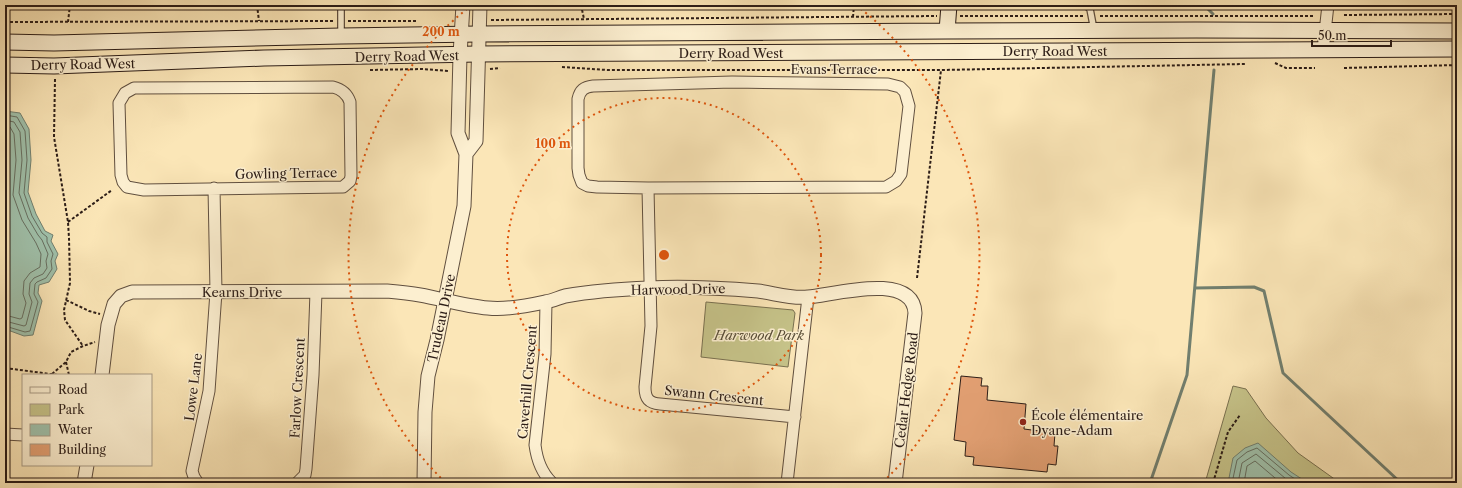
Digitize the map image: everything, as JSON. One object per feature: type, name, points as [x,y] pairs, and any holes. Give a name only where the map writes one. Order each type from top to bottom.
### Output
[{"type":"main road","points":[[947,31],[954,10]]},
{"type":"main road","name":"Derry Road West","points":[[5,42],[54,43],[479,34],[947,31],[1093,23],[1196,30],[1457,31]]},
{"type":"main road","name":"Derry Road West","points":[[5,65],[54,66],[264,58],[478,54],[1457,49]]},
{"type":"street","name":"Trudeau Drive","points":[[424,483],[425,412],[428,376],[464,206],[466,154],[458,133],[463,5]]},
{"type":"street","name":"Trudeau Drive","points":[[466,154],[476,141],[480,5]]},
{"type":"street","points":[[1323,50],[1328,5]]},
{"type":"street","name":"Evans Terrace","points":[[732,82],[888,84],[900,87],[908,98],[909,106],[901,174],[896,180],[886,187],[648,188],[597,187],[588,186],[582,183],[578,168],[578,99],[580,93],[586,86],[732,82]]},
{"type":"street","name":"Gowling Terrace","points":[[333,87],[340,89],[348,97],[350,102],[351,176],[346,185],[337,188],[214,188],[144,190],[127,187],[123,182],[121,175],[119,103],[121,98],[128,90],[134,88],[333,87]]},
{"type":"street","name":"Lowe Lane","points":[[198,483],[192,471],[209,391],[216,292],[214,188]]},
{"type":"street","points":[[648,188],[650,288]]},
{"type":"street","name":"Harwood Drive","points":[[445,300],[488,308],[508,308],[593,292],[690,287],[730,288],[782,296],[808,297],[842,291],[869,289],[900,291],[910,297]]},
{"type":"street","name":"Swann Crescent","points":[[650,288],[651,326],[645,387],[645,395],[648,400],[652,403],[660,404],[795,417]]},
{"type":"street","name":"Kearns Drive","points":[[102,374],[106,338],[114,304],[121,296],[132,292],[387,291],[445,300]]},
{"type":"street","name":"Farlow Crescent","points":[[297,483],[305,475],[306,469],[313,375],[316,292]]},
{"type":"street","points":[[787,483],[808,297]]},
{"type":"street","name":"Cedar Hedge Road","points":[[895,483],[915,313],[914,304],[910,297]]},
{"type":"street","name":"Caverhill Crescent","points":[[546,302],[545,354],[535,445],[540,468],[552,483]]},
{"type":"street","points":[[5,434],[22,435]]},
{"type":"street","points":[[84,483],[87,466]]},
{"type":"lane","points":[[341,5],[341,36]]},
{"type":"lane","points":[[1085,5],[1090,9],[1093,23]]},
{"type":"path","points":[[68,22],[70,5]]},
{"type":"path","points":[[257,5],[259,21]]},
{"type":"path","points":[[581,5],[584,19]]},
{"type":"path","points":[[853,17],[854,5]]},
{"type":"path","points":[[954,10],[1093,23],[1314,16]]},
{"type":"path","points":[[1344,15],[1457,14]]},
{"type":"path","points":[[491,20],[938,16]]},
{"type":"path","points":[[5,22],[419,21]]},
{"type":"path","points":[[1307,68],[1308,61]]},
{"type":"path","points":[[1272,62],[1286,68],[1315,68]]},
{"type":"path","points":[[555,67],[607,70],[941,70],[1248,63]]},
{"type":"path","points":[[1353,64],[1354,68]]},
{"type":"path","points":[[1344,68],[1457,65]]},
{"type":"path","points":[[54,66],[54,137],[68,222],[70,283],[64,310],[65,320],[83,346]]},
{"type":"path","points":[[494,68],[502,68]]},
{"type":"path","points":[[917,278],[941,70]]},
{"type":"path","points":[[68,222],[112,190]]},
{"type":"path","points":[[66,300],[89,311],[104,315],[111,314]]},
{"type":"path","points":[[5,368],[52,374],[66,362],[71,352],[106,338]]},
{"type":"path","points":[[66,362],[69,374]]},
{"type":"path","points":[[1213,483],[1228,432],[1240,415]]},
{"type":"green space","name":"Harwood Park","points":[[706,302],[793,310],[795,313],[788,367],[701,357]]},
{"type":"green space","points":[[1233,386],[1246,389],[1266,418],[1298,453],[1340,483],[1205,483]]},
{"type":"water","points":[[5,111],[20,113],[29,129],[31,160],[28,192],[36,214],[45,231],[53,235],[51,241],[58,254],[55,261],[57,269],[49,282],[39,285],[38,293],[42,301],[33,335],[24,336],[5,329]]},
{"type":"water","points":[[1258,443],[1291,472],[1308,483],[1228,483],[1233,458],[1245,448]]},
{"type":"building","points":[[961,376],[982,378],[981,386],[988,386],[987,400],[1026,404],[1024,429],[1055,433],[1054,446],[1058,446],[1056,465],[1048,464],[1047,472],[973,465],[974,457],[965,456],[966,442],[954,440]]},
{"type":"waterway","points":[[1204,5],[1213,14]]},
{"type":"waterway","points":[[1150,483],[1187,375],[1214,70]]},
{"type":"waterway","points":[[1195,288],[1254,287],[1264,291],[1283,373],[1401,483]]},
{"type":"place","name":"École élémentaire Dyane-Adam","points":[[1023,422]]}]
